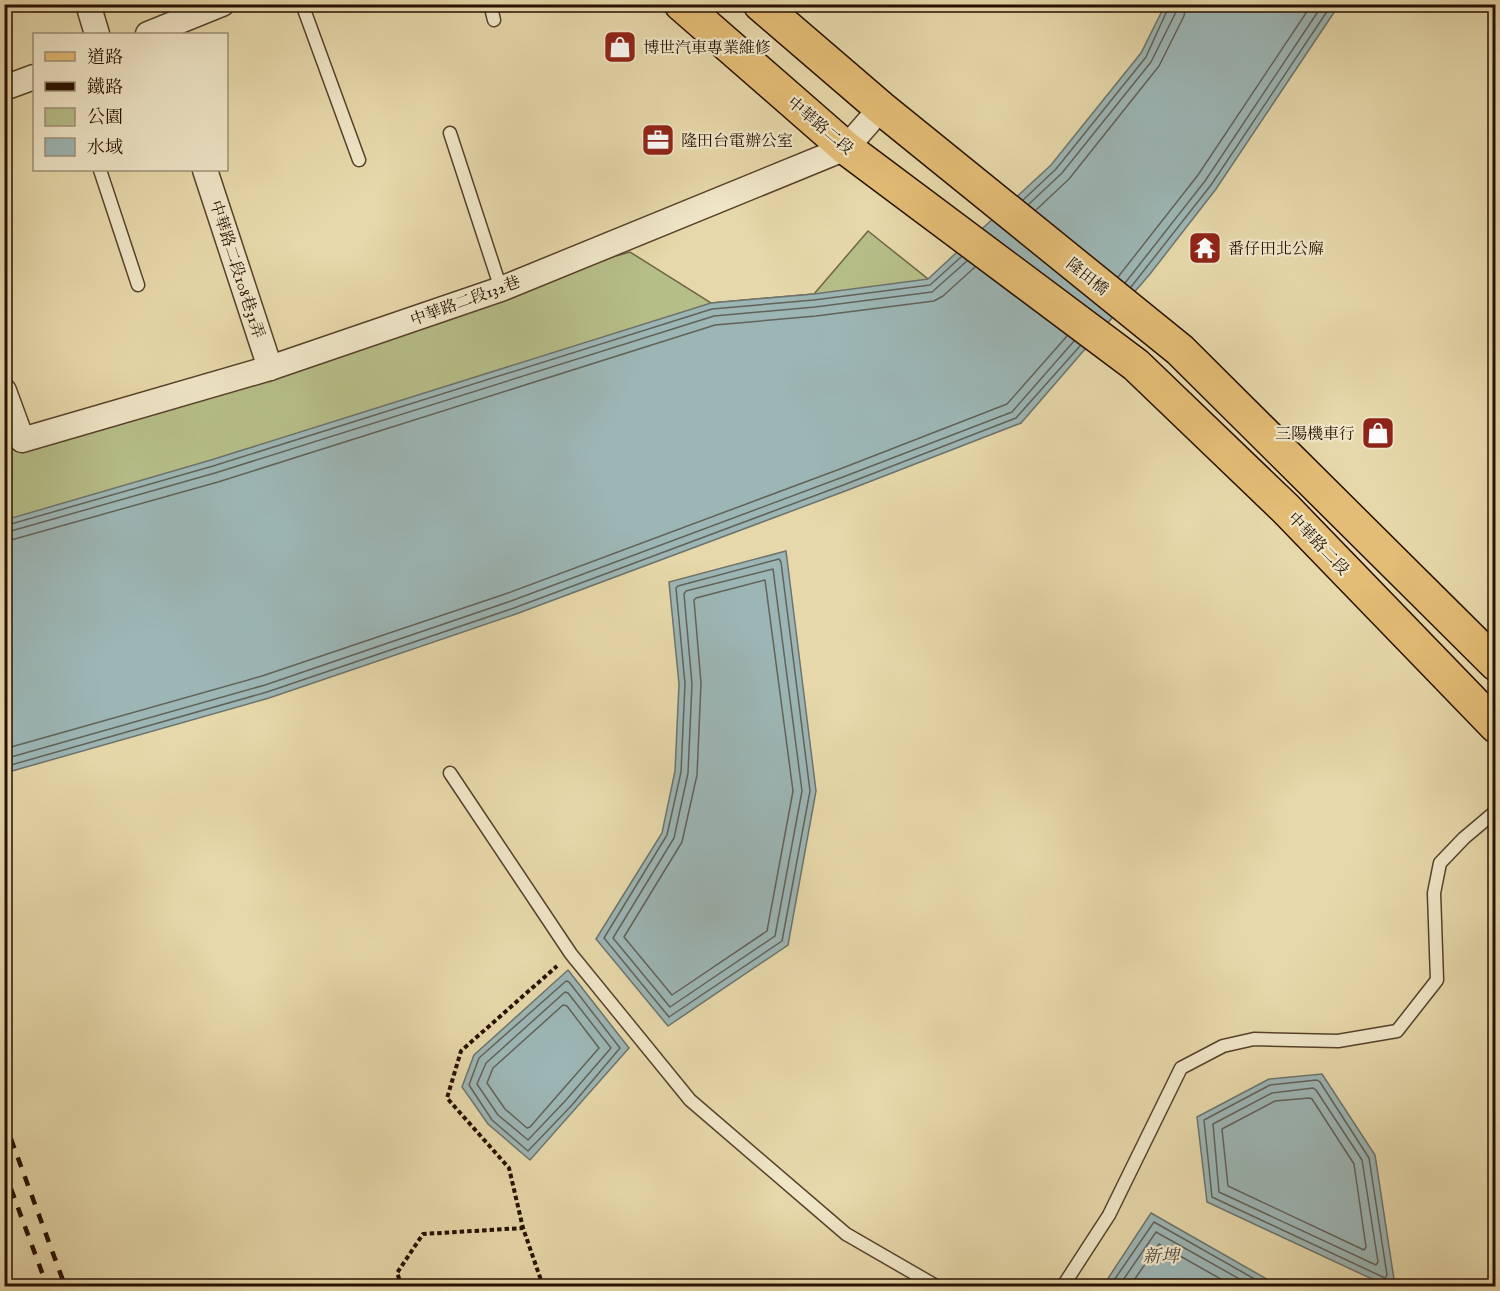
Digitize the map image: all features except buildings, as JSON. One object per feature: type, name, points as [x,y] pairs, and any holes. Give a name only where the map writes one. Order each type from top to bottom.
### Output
[{"type":"main road","name":"中華路二段","points":[[681,4],[846,148],[1136,365],[1286,509],[1496,726]]},
{"type":"main road","points":[[760,4],[881,108]]},
{"type":"main road","name":"隆田橋","points":[[881,108],[1180,350],[1496,664]]},
{"type":"street","points":[[88,4],[97,33]]},
{"type":"street","points":[[156,33],[222,4]]},
{"type":"street","points":[[4,88],[33,76]]},
{"type":"street","name":"中華路二段132巷","points":[[4,391],[22,440],[270,368],[501,289],[846,148],[881,108]]},
{"type":"street","name":"中華路二段108巷31弄","points":[[206,171],[270,368]]},
{"type":"lane","points":[[302,4],[359,160]]},
{"type":"lane","points":[[490,4],[494,20]]},
{"type":"lane","points":[[450,133],[501,289]]},
{"type":"lane","points":[[100,171],[138,285]]},
{"type":"lane","points":[[450,773],[571,954],[690,1100],[846,1234],[936,1287]]},
{"type":"lane","points":[[1063,1287],[1109,1215],[1181,1068],[1223,1046],[1254,1039],[1338,1041],[1397,1031],[1437,980],[1434,893],[1440,863],[1464,838],[1496,812]]},
{"type":"path","points":[[543,1287],[523,1228],[509,1168],[447,1098],[461,1051],[571,954]]},
{"type":"path","points":[[402,1287],[397,1273],[423,1234],[523,1228]]},
{"type":"green space","points":[[868,231],[1012,346],[1021,423],[5,682],[4,450],[22,440],[501,289],[630,252],[711,303],[814,294]]},
{"type":"water","points":[[1165,5],[1339,5],[1216,189],[1150,274],[1021,423],[516,614],[269,698],[5,773],[5,520],[211,460],[711,303],[814,294],[928,279],[1051,165],[1141,53]]},
{"type":"water","points":[[786,551],[816,791],[788,945],[668,1026],[596,939],[662,833],[675,771],[679,684],[669,582]]},
{"type":"water","points":[[568,970],[629,1048],[530,1160],[488,1124],[462,1087],[474,1055]]},
{"type":"water","points":[[1322,1074],[1375,1155],[1395,1286],[1387,1286],[1207,1202],[1197,1117],[1269,1079]]},
{"type":"water","name":"新埤","points":[[1151,1213],[1279,1286],[1103,1286]]},
{"type":"railway","points":[[4,1120],[65,1286]]},
{"type":"railway","points":[[4,1170],[47,1286]]},
{"type":"place","name":"博世汽車專業維修","points":[[620,47]]},
{"type":"place","name":"隆田台電辦公室","points":[[658,140]]},
{"type":"place","name":"番仔田北公廨","points":[[1205,248]]},
{"type":"place","name":"三陽機車行","points":[[1378,433]]}]
